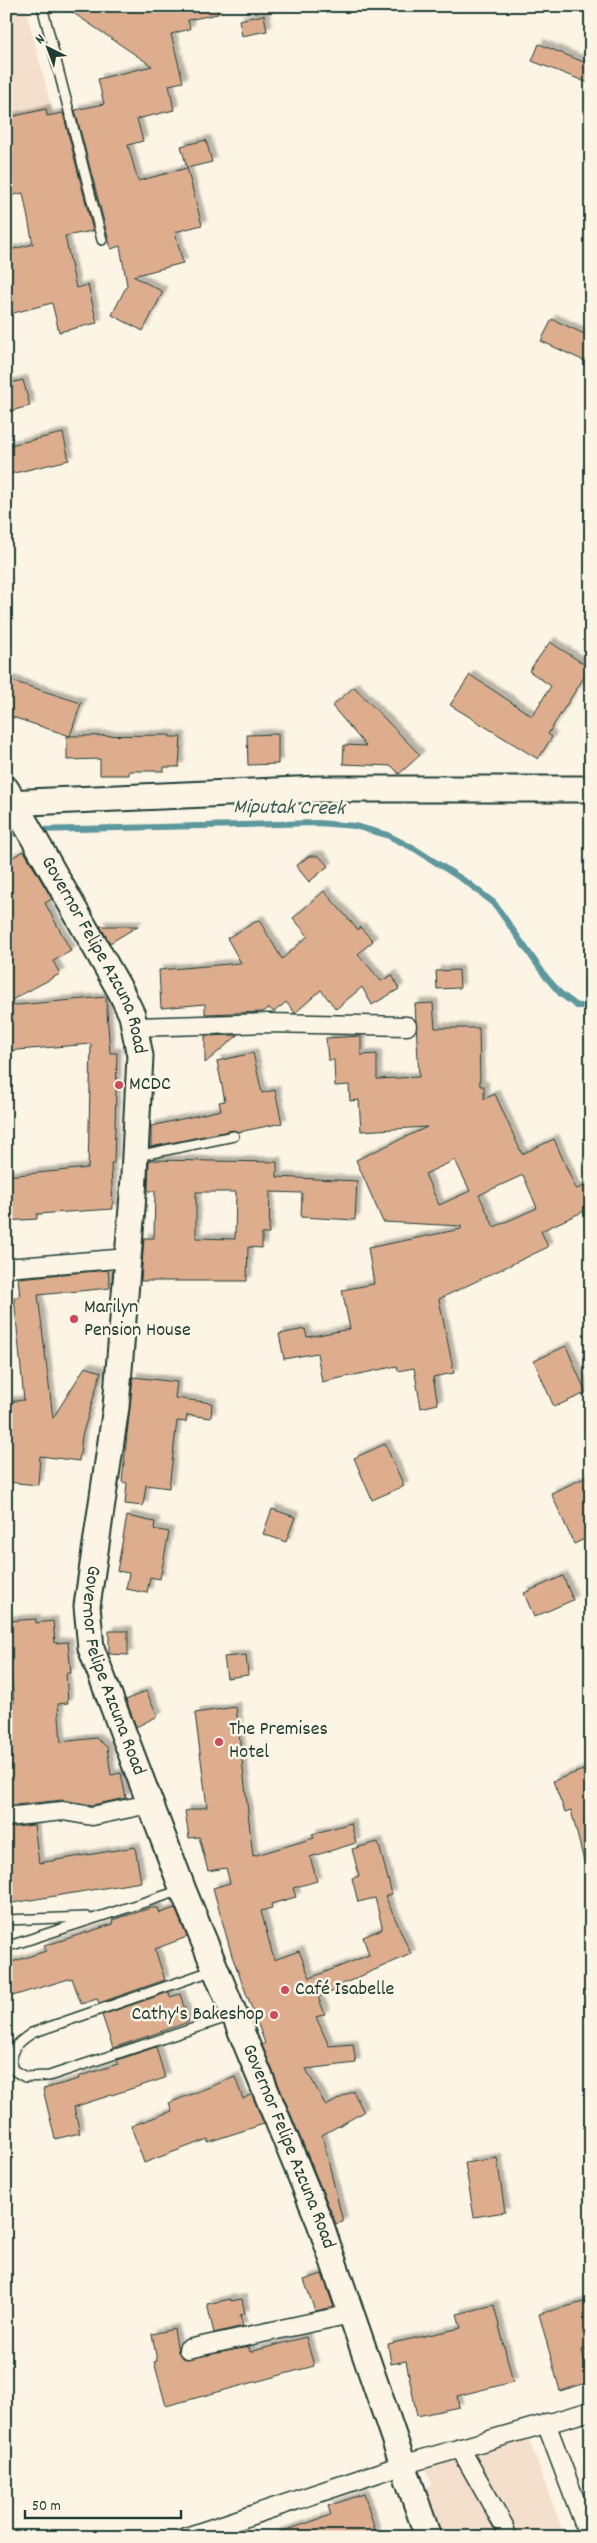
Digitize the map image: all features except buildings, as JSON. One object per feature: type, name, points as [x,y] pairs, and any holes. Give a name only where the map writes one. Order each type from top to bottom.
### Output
[{"type":"street","points":[[8,798],[318,789],[591,790]]},
{"type":"street","name":"Governor Felipe Azcuna Road","points":[[8,798],[40,847],[105,961],[132,1015],[140,1056],[135,1157],[116,1407],[87,1606],[91,1648],[183,1890],[320,2223],[428,2537]]},
{"type":"street","points":[[135,1027],[268,1023],[407,1026]]},
{"type":"street","points":[[6,1268],[128,1258]]},
{"type":"street","points":[[6,1817],[64,1811],[92,1816],[149,1804]]},
{"type":"street","points":[[188,2349],[351,2314]]},
{"type":"street","points":[[186,2537],[402,2465],[591,2411]]},
{"type":"street","points":[[546,2424],[589,2537]]},
{"type":"street","points":[[460,2448],[504,2526],[507,2537]]},
{"type":"lane","points":[[42,6],[102,240]]},
{"type":"lane","points":[[135,1157],[234,1136]]},
{"type":"lane","points":[[6,1947],[183,1890]]},
{"type":"lane","points":[[6,1920],[97,1917]]},
{"type":"lane","points":[[216,1969],[32,2033],[21,2040],[12,2051],[10,2058],[13,2070],[25,2078],[50,2076],[236,2015]]},
{"type":"shaded area","points":[[6,6],[25,6],[57,128],[6,140]]},
{"type":"shaded area","points":[[527,2435],[565,2537],[433,2537],[416,2491],[432,2485],[425,2466]]},
{"type":"waterway","name":"Miputak Creek","points":[[36,830],[318,823],[355,826],[387,835],[415,849],[468,883],[494,903],[546,977],[561,994],[577,1006],[591,1006]]},
{"type":"waterway","name":"Miputak Creek","points":[[6,835],[24,832]]},
{"type":"place","name":"MCDC","points":[[119,1085]]},
{"type":"place","name":"Marilyn Pension House","points":[[74,1319]]},
{"type":"place","name":"The Premises Hotel","points":[[219,1742]]},
{"type":"place","name":"Café Isabelle","points":[[285,1990]]},
{"type":"place","name":"Cathy's Bakeshop","points":[[274,2015]]}]
